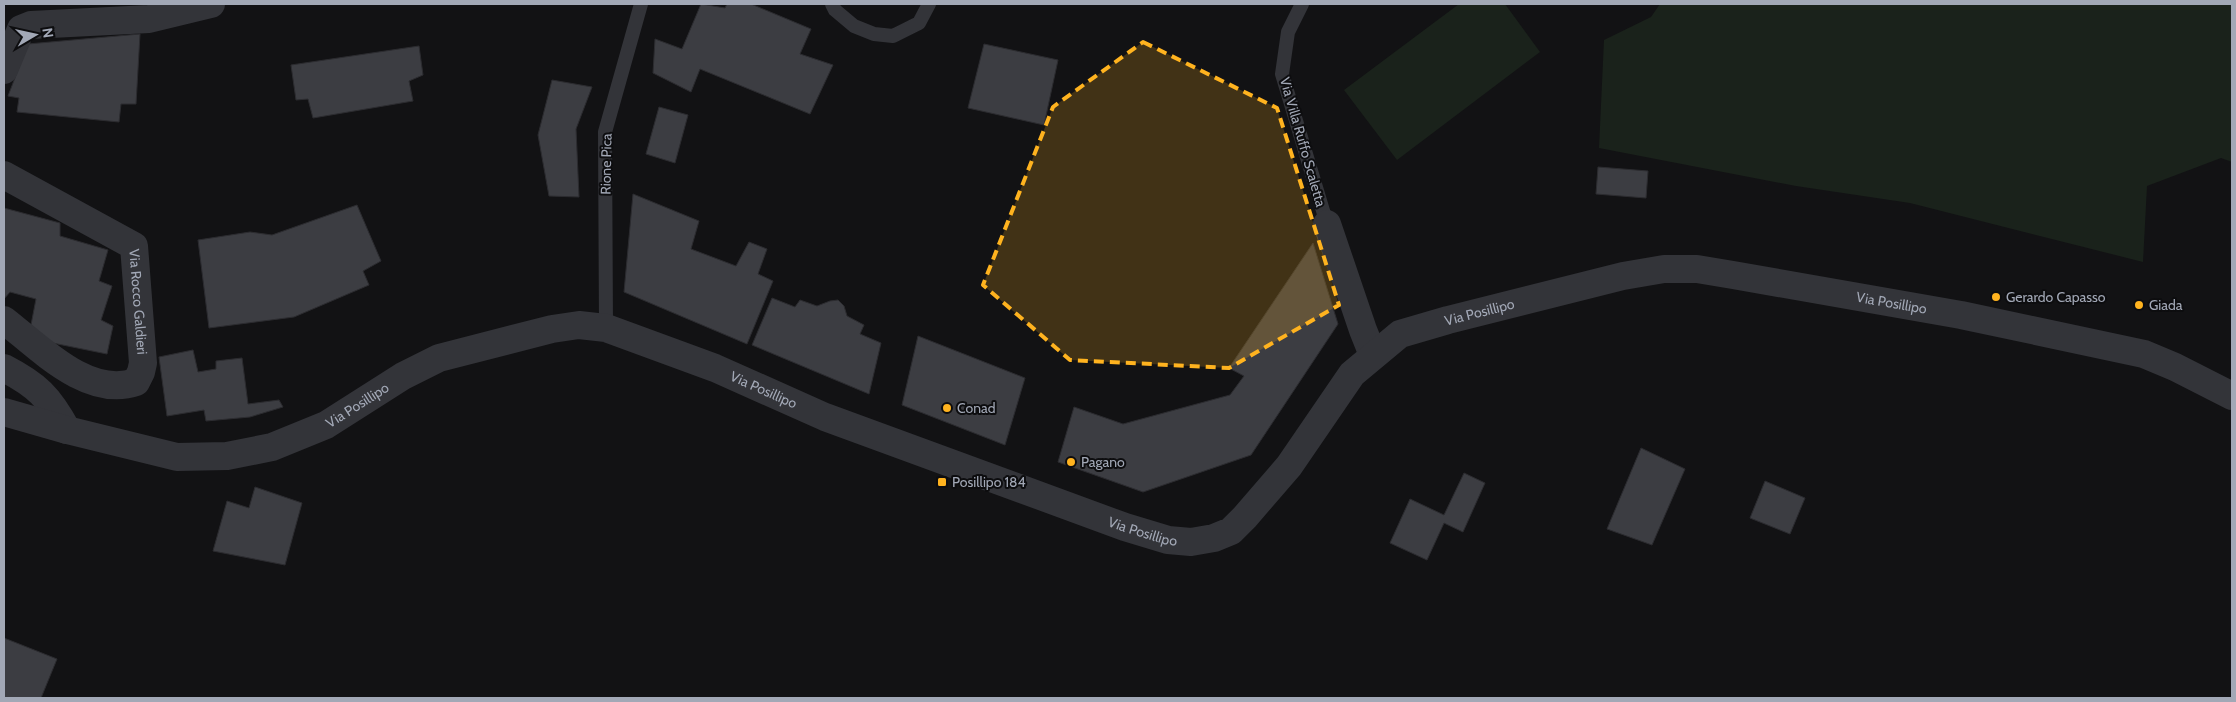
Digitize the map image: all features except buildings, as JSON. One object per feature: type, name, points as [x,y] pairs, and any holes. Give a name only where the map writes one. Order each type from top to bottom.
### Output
[{"type":"street","points":[[4,70],[21,29],[31,25],[148,19],[211,4]]},
{"type":"street","name":"Via Rocco Galdieri","points":[[4,175],[134,246],[142,354],[141,372],[136,382],[123,386],[105,384],[75,375],[4,320]]},
{"type":"street","points":[[1327,224],[1373,354]]},
{"type":"street","name":"Via Posillipo","points":[[4,412],[67,430],[177,457],[227,456],[272,447],[326,425],[404,376],[439,358],[552,329],[579,324],[606,328],[715,368],[825,417],[1081,511],[1168,540],[1191,542],[1214,538],[1231,531],[1246,518],[1289,466],[1352,374],[1373,354],[1400,334],[1448,320],[1624,276],[1664,269],[1697,269],[1961,315],[2144,354],[2175,367],[2232,396]]},
{"type":"street","points":[[4,368],[36,386],[57,412],[67,430]]},
{"type":"lane","name":"Rione Pica","points":[[606,328],[605,132],[641,4]]},
{"type":"lane","points":[[832,4],[835,10],[854,26],[874,34],[893,36],[919,23],[929,4]]},
{"type":"lane","name":"Via Villa Ruffo Scaletta","points":[[1302,4],[1288,32],[1282,74],[1327,224]]},
{"type":"highlighted area","points":[[1143,42],[1277,108],[1339,305],[1229,368],[1070,360],[983,285],[1053,107]]},
{"type":"shaded area","points":[[1459,4],[1505,4],[1540,52],[1397,160],[1344,90]]},
{"type":"shaded area","points":[[1660,4],[2232,4],[2232,162],[2221,158],[2147,186],[2143,262],[1910,203],[1796,186],[1599,148],[1604,40],[1651,17]]},
{"type":"place","name":"Gerardo Capasso","points":[[1996,297]]},
{"type":"place","name":"Giada","points":[[2139,305]]},
{"type":"place","name":"Conad","points":[[947,408]]},
{"type":"place","name":"Pagano","points":[[1071,462]]},
{"type":"place","name":"Posillipo 184","points":[[942,482]]}]
